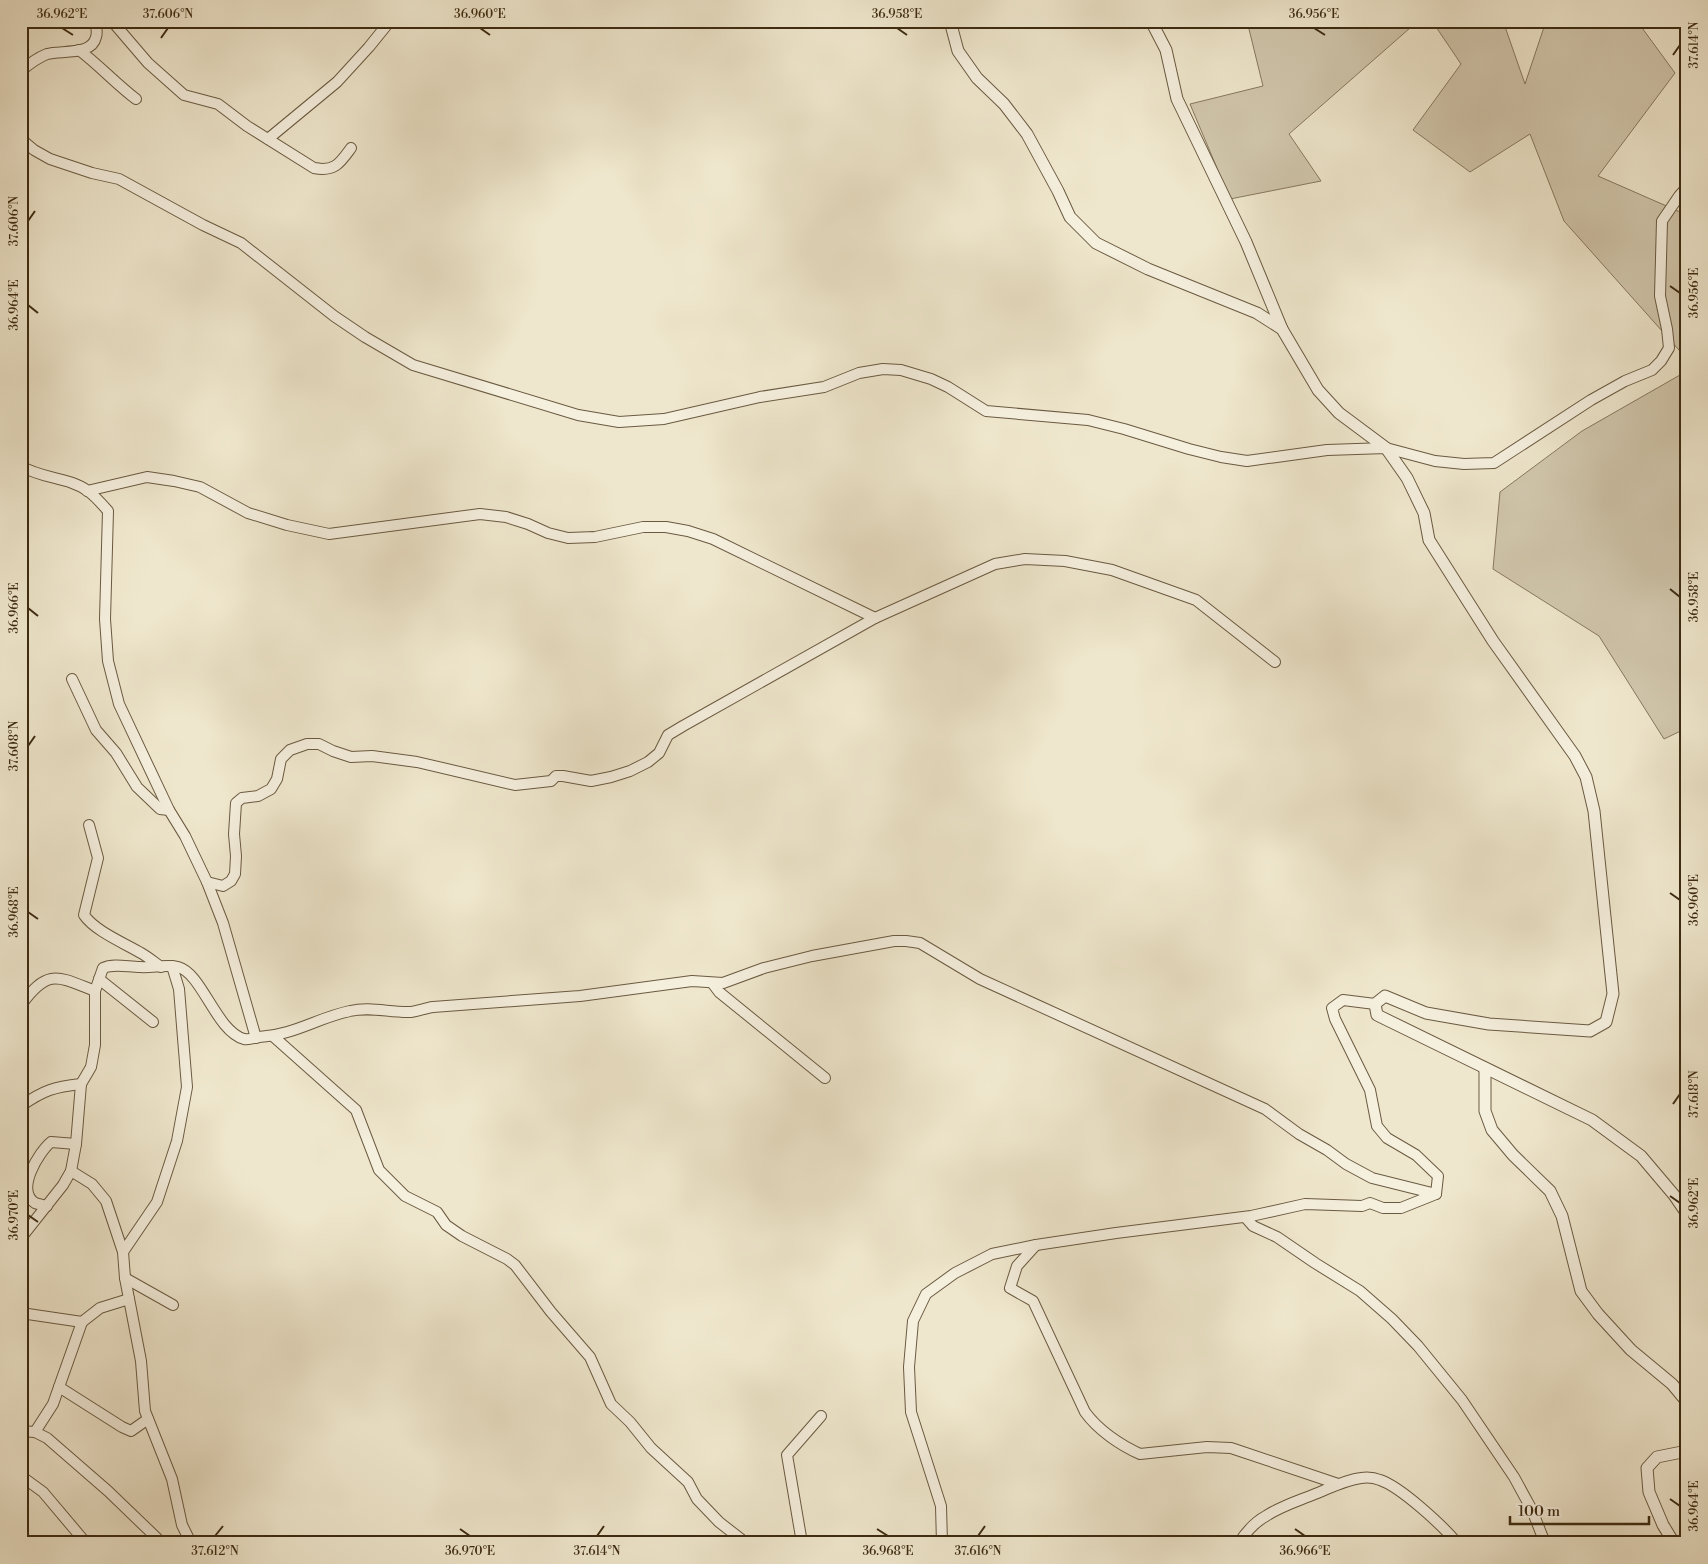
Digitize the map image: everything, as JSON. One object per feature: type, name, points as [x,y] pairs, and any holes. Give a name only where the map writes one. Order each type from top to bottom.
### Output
[{"type":"street","points":[[21,71],[31,62],[48,54],[86,48],[93,43],[97,36],[95,21]]},
{"type":"street","points":[[112,21],[148,63],[184,95],[218,104],[314,168],[324,170],[334,168],[351,148]]},
{"type":"street","points":[[268,139],[337,82],[390,21]]},
{"type":"street","points":[[950,21],[958,51],[977,78],[1004,104],[1027,134],[1070,218],[1096,243],[1148,269],[1257,313],[1282,330]]},
{"type":"street","points":[[1151,21],[1166,50],[1176,99],[1246,242],[1282,330],[1318,390],[1339,413],[1386,448],[1408,478],[1424,513],[1429,540],[1493,641],[1575,756],[1586,777],[1594,811],[1614,994],[1606,1022],[1590,1031],[1489,1024],[1426,1012],[1385,996],[1375,1004],[1343,1000],[1332,1008],[1335,1019],[1370,1090],[1377,1126],[1387,1138],[1416,1155],[1438,1176],[1436,1194]]},
{"type":"street","points":[[79,50],[136,99]]},
{"type":"street","points":[[21,140],[50,159],[92,173],[119,179],[203,225],[241,243],[334,316],[413,365],[578,415],[619,422],[664,419],[760,397],[824,387],[859,373],[883,369],[901,370],[917,373],[948,387],[986,411],[1088,420],[1124,429],[1189,450],[1247,461],[1327,450],[1386,448],[1435,461],[1464,464],[1494,463],[1590,400],[1625,381],[1652,370],[1661,361],[1669,348],[1660,296],[1662,221],[1678,196],[1687,187]]},
{"type":"street","points":[[21,466],[28,471],[64,481],[87,491],[108,511],[105,620],[108,661],[119,704],[169,810],[185,836],[207,882],[223,923],[256,1038]]},
{"type":"street","points":[[87,491],[148,477],[174,481],[200,487],[248,513],[287,525],[329,534],[480,514],[506,517],[548,533],[568,538],[595,537],[643,527],[666,527],[688,531],[713,539],[875,618]]},
{"type":"street","points":[[207,882],[223,886],[231,881],[235,874],[234,834],[236,803],[242,798],[258,796],[271,789],[277,779],[280,759],[290,750],[307,744],[319,744],[351,757],[372,756],[417,762],[515,785],[551,781],[556,776],[591,781],[611,777],[630,771],[648,762],[659,753],[668,735],[875,618],[995,564],[1025,559],[1065,561],[1112,570],[1196,600],[1275,662]]},
{"type":"street","points":[[72,679],[96,730],[116,753],[137,787],[160,809],[169,810]]},
{"type":"street","points":[[89,825],[98,858],[84,915],[104,932],[144,954],[161,967]]},
{"type":"street","points":[[21,1238],[63,1185],[71,1171],[76,1144],[81,1084],[91,1067],[95,1045],[96,991],[103,968],[109,965],[180,967],[194,979],[227,1027],[236,1035],[245,1039],[274,1037],[352,1010],[368,1008],[411,1012],[433,1007],[580,996],[692,981],[713,984],[723,983],[764,968],[812,956],[894,941],[920,943],[980,980],[1266,1109],[1299,1134],[1372,1178],[1436,1194]]},
{"type":"street","points":[[124,1252],[157,1202],[177,1140],[187,1087],[179,988],[172,966]]},
{"type":"street","points":[[21,1005],[41,982],[50,978],[61,977],[96,991]]},
{"type":"street","points":[[99,979],[153,1022]]},
{"type":"street","points":[[713,984],[720,992],[825,1078]]},
{"type":"street","points":[[1375,1004],[1378,1014],[1387,1020],[1592,1120],[1641,1156],[1674,1195],[1687,1214]]},
{"type":"street","points":[[274,1037],[356,1110],[379,1170],[405,1196],[437,1212],[446,1225],[507,1259],[514,1265],[590,1357],[611,1404],[630,1422],[651,1448],[688,1482],[697,1498],[719,1522],[746,1543]]},
{"type":"street","points":[[1484,1068],[1485,1111],[1492,1130],[1550,1191],[1562,1216],[1581,1291],[1598,1314],[1631,1350],[1672,1384],[1687,1402]]},
{"type":"street","points":[[21,1106],[42,1092],[58,1087],[81,1084]]},
{"type":"street","points":[[47,1206],[34,1202],[28,1194],[28,1184],[33,1167],[40,1153],[51,1142],[76,1144]]},
{"type":"street","points":[[71,1171],[92,1184],[106,1200],[124,1252],[125,1278],[141,1361],[145,1411],[172,1480],[182,1526],[192,1543]]},
{"type":"street","points":[[942,1543],[941,1506],[911,1412],[909,1366],[913,1320],[926,1294],[955,1273],[992,1254],[1036,1245],[1245,1217],[1305,1204],[1362,1206],[1370,1204],[1383,1208],[1401,1208],[1436,1194]]},
{"type":"street","points":[[1245,1217],[1253,1226],[1277,1237],[1360,1291],[1392,1319],[1418,1346],[1462,1400],[1509,1469],[1532,1510],[1544,1543]]},
{"type":"street","points":[[1036,1245],[1017,1266],[1010,1288],[1032,1301],[1085,1412],[1092,1422],[1130,1450],[1140,1454],[1207,1447],[1231,1448],[1338,1484]]},
{"type":"street","points":[[125,1278],[173,1305]]},
{"type":"street","points":[[34,1432],[53,1404],[82,1322],[100,1308],[129,1299]]},
{"type":"street","points":[[21,1313],[82,1322]]},
{"type":"street","points":[[59,1386],[122,1428],[131,1431],[148,1419]]},
{"type":"street","points":[[802,1543],[787,1455],[821,1416]]},
{"type":"street","points":[[21,1431],[34,1432],[47,1438],[162,1543]]},
{"type":"street","points":[[1674,1543],[1663,1525],[1649,1492],[1647,1468],[1657,1457],[1687,1451]]},
{"type":"street","points":[[21,1476],[43,1492],[86,1543]]},
{"type":"street","points":[[1239,1543],[1250,1528],[1265,1516],[1284,1506],[1338,1484],[1364,1477],[1381,1480],[1401,1493],[1428,1514],[1457,1543]]},
{"type":"shaded area","points":[[1247,21],[1418,21],[1289,134],[1321,181],[1230,199],[1190,104],[1263,86]]},
{"type":"shaded area","points":[[1432,21],[1503,21],[1525,84],[1546,21],[1637,21],[1675,73],[1598,176],[1687,215],[1687,359],[1564,221],[1530,134],[1470,172],[1413,130],[1461,64]]},
{"type":"shaded area","points":[[1687,371],[1687,728],[1664,739],[1599,636],[1493,569],[1500,492],[1582,431]]}]
